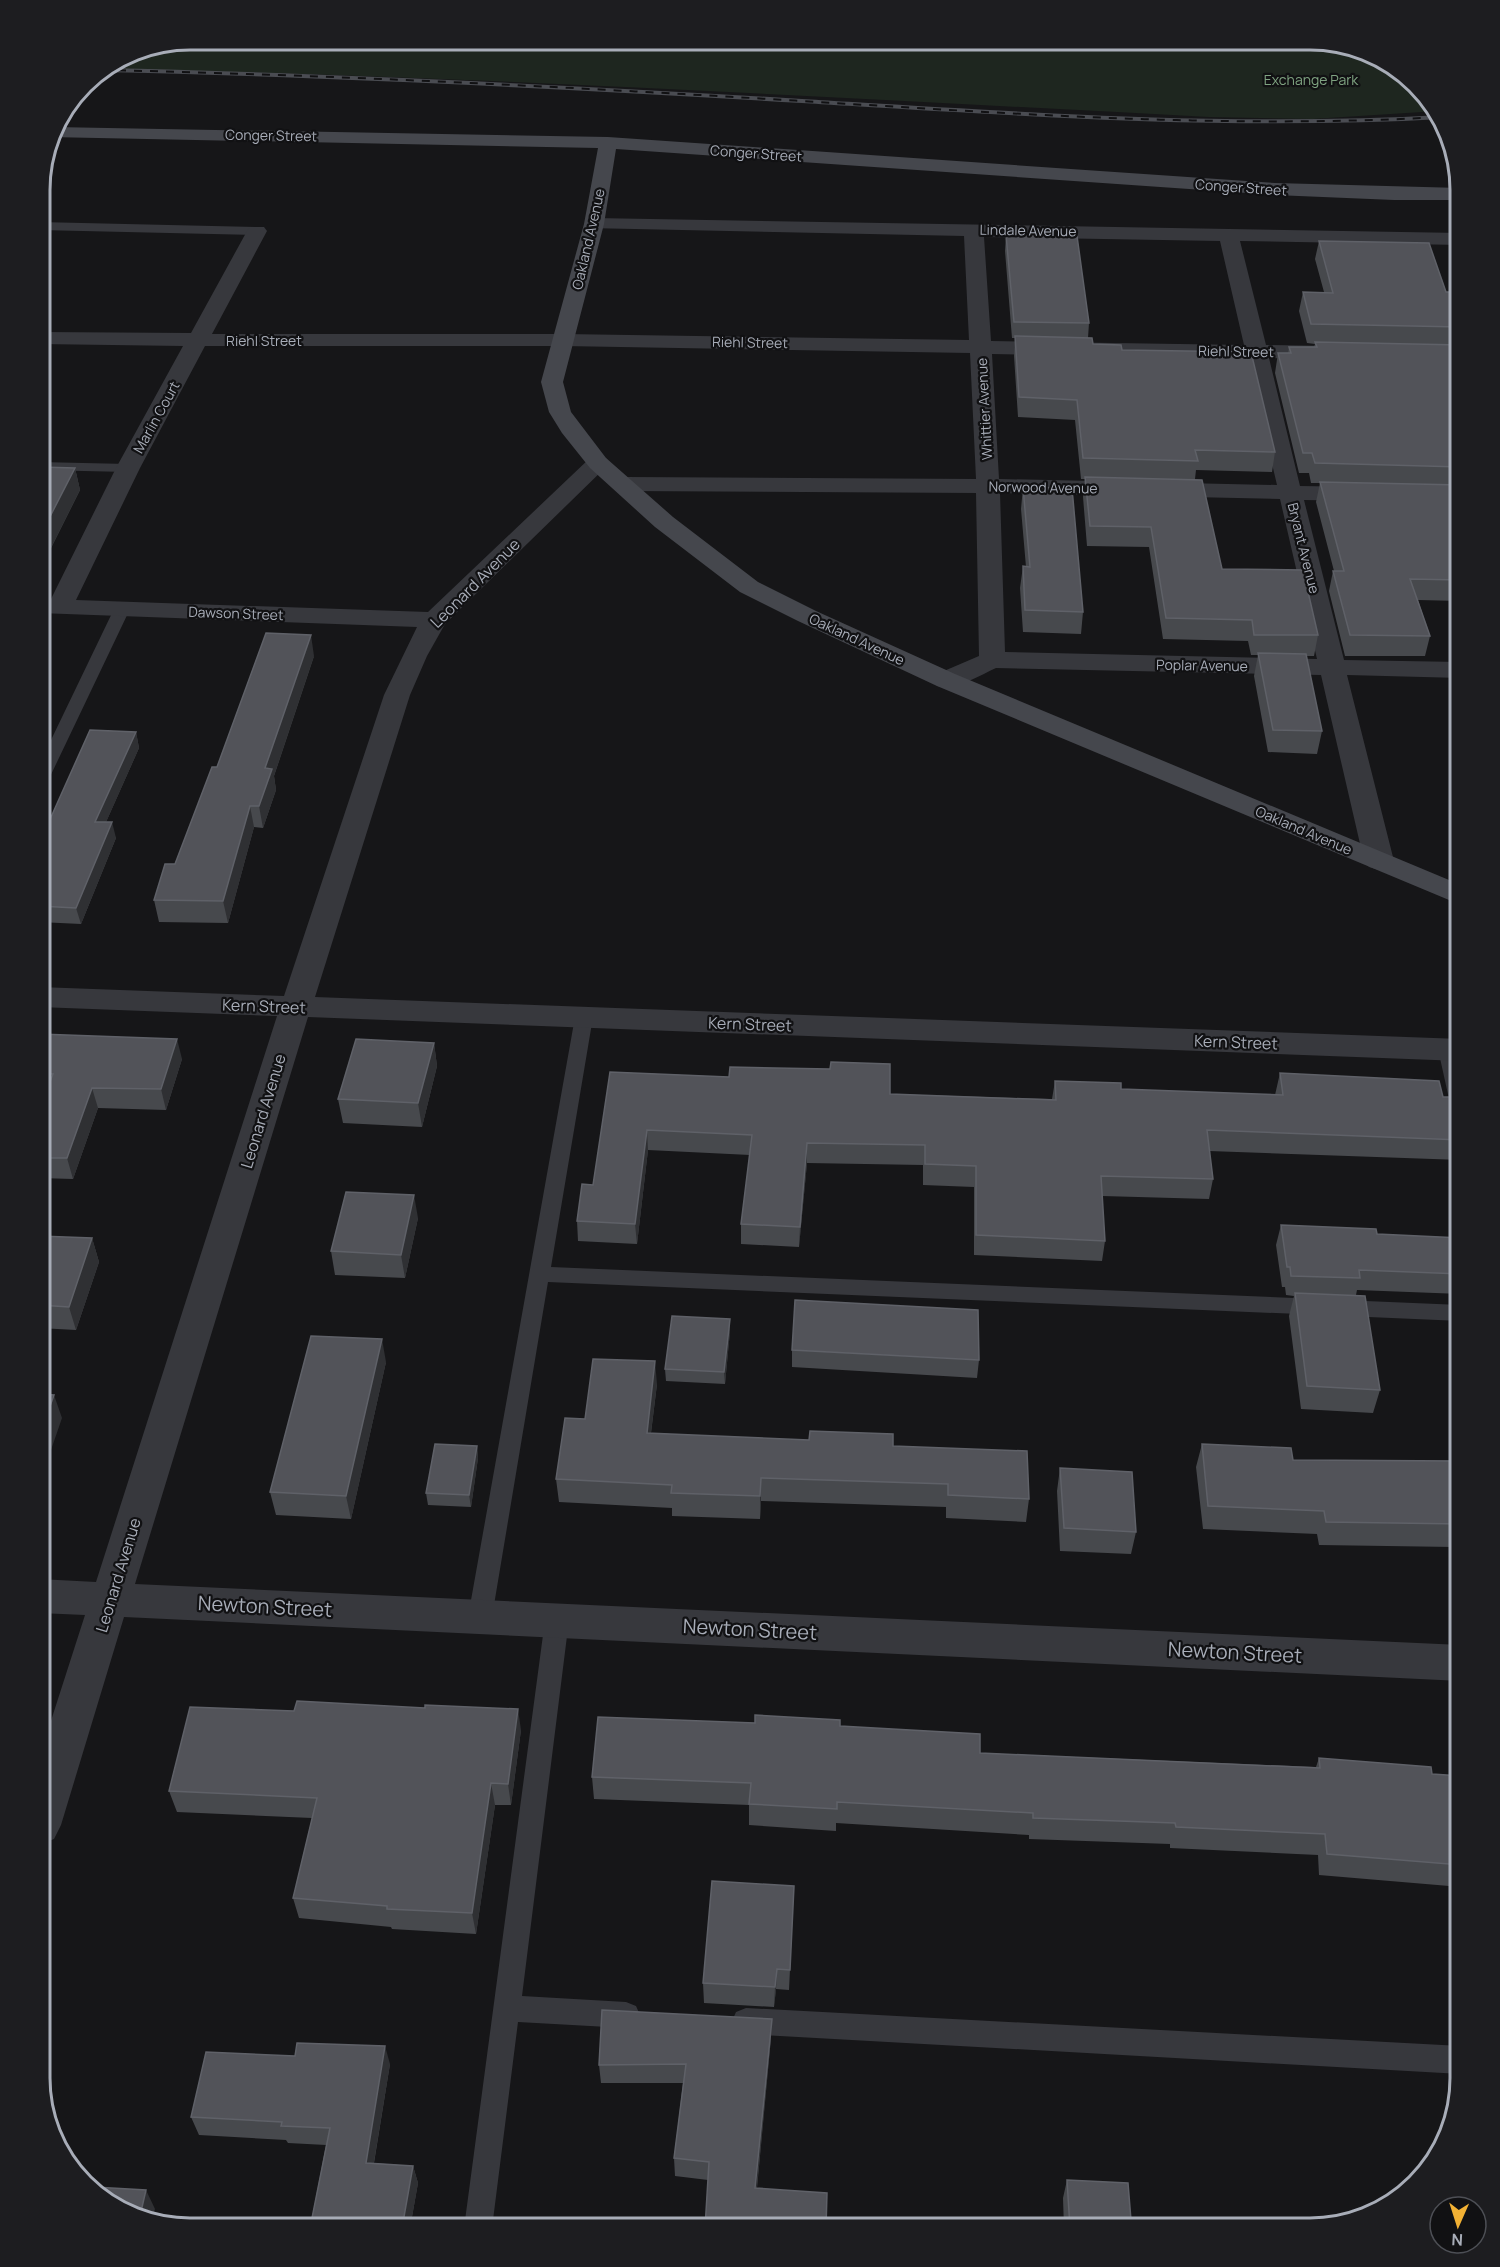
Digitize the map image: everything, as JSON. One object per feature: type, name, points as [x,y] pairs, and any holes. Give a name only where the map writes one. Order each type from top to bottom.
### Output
[{"type":"street","name":"Conger Street","points":[[62,132],[608,143],[1285,190],[1450,194]]},
{"type":"street","name":"Oakland Avenue","points":[[608,143],[594,224],[552,382],[560,412],[598,463],[625,484],[664,522],[749,587],[946,680],[1450,891]]},
{"type":"street","name":"Lindale Avenue","points":[[594,224],[1450,239]]},
{"type":"street","name":"Whittier Avenue","points":[[974,229],[988,486],[992,660]]},
{"type":"street","name":"Marlin Court","points":[[50,607],[256,231]]},
{"type":"street","name":"Bryant Avenue","points":[[1228,234],[1379,861]]},
{"type":"street","name":"Riehl Street","points":[[50,338],[563,340],[1358,353]]},
{"type":"street","name":"Leonard Avenue","points":[[50,1790],[296,1007],[397,695],[414,656],[434,620],[598,463]]},
{"type":"street","name":"Norwood Avenue","points":[[625,484],[988,486],[1381,494]]},
{"type":"street","name":"Dawson Street","points":[[50,607],[434,620]]},
{"type":"street","name":"Poplar Avenue","points":[[946,680],[992,660],[1450,670]]},
{"type":"street","name":"Kern Street","points":[[50,997],[1450,1050]]},
{"type":"street","name":"Newton Street","points":[[50,1596],[1450,1662]]},
{"type":"lane","points":[[50,226],[256,231]]},
{"type":"lane","points":[[50,466],[128,468]]},
{"type":"lane","points":[[50,760],[122,609]]},
{"type":"lane","points":[[480,1617],[584,1017]]},
{"type":"lane","points":[[539,1274],[1450,1313]]},
{"type":"lane","points":[[479,2217],[557,1620]]},
{"type":"lane","points":[[506,2008],[650,2016]]},
{"type":"lane","points":[[721,2020],[1450,2059]]},
{"type":"green space","name":"Exchange Park","points":[[180,50],[1320,50],[1347,54],[1380,68],[1396,78],[1427,112],[1312,119],[1209,117],[519,82],[118,69],[145,57]]},
{"type":"building","points":[[1006,235],[1077,236],[1089,323],[1014,322]]},
{"type":"building","points":[[1319,241],[1429,243],[1446,292],[1450,292],[1450,327],[1311,324],[1303,292],[1333,293]]},
{"type":"building","points":[[1015,336],[1092,338],[1093,344],[1121,345],[1122,350],[1251,352],[1275,452],[1195,450],[1198,461],[1083,458],[1077,400],[1019,397]]},
{"type":"building","points":[[1315,342],[1450,345],[1450,467],[1315,463],[1312,453],[1303,453],[1278,353],[1291,353],[1289,347],[1317,347]]},
{"type":"building","points":[[50,467],[75,468],[50,517]]},
{"type":"building","points":[[1085,477],[1202,480],[1222,569],[1303,570],[1318,635],[1254,635],[1252,620],[1166,618],[1151,527],[1090,526]]},
{"type":"building","points":[[1320,482],[1450,485],[1450,580],[1410,579],[1430,636],[1350,635],[1333,571],[1344,571]]},
{"type":"building","points":[[1023,487],[1072,488],[1083,612],[1025,610],[1023,566],[1030,567]]},
{"type":"building","points":[[266,633],[311,635],[265,768],[272,769],[259,806],[250,806],[223,901],[154,900],[165,864],[175,864],[212,767],[217,767]]},
{"type":"building","points":[[1258,653],[1306,654],[1322,731],[1273,730]]},
{"type":"building","points":[[90,730],[136,732],[95,822],[112,822],[76,908],[50,907],[50,819]]},
{"type":"building","points":[[50,1034],[177,1039],[161,1089],[92,1088],[67,1158],[50,1158],[50,1082],[53,1074],[50,1074]]},
{"type":"building","points":[[356,1039],[434,1043],[418,1103],[338,1099]]},
{"type":"building","points":[[831,1062],[890,1064],[890,1094],[1056,1100],[1055,1081],[1121,1083],[1121,1089],[1283,1095],[1280,1073],[1439,1081],[1443,1097],[1450,1097],[1450,1140],[1207,1130],[1213,1179],[1101,1176],[1105,1241],[976,1235],[976,1166],[925,1164],[925,1145],[807,1143],[800,1227],[741,1224],[752,1135],[647,1130],[635,1224],[577,1221],[582,1184],[593,1185],[610,1072],[729,1077],[730,1067],[830,1069]]},
{"type":"building","points":[[346,1192],[414,1195],[401,1255],[331,1251]]},
{"type":"building","points":[[1281,1225],[1376,1229],[1377,1234],[1450,1237],[1450,1274],[1359,1270],[1360,1278],[1291,1276],[1290,1267],[1287,1267]]},
{"type":"building","points":[[50,1236],[92,1238],[69,1307],[50,1306]]},
{"type":"building","points":[[1295,1293],[1365,1296],[1380,1390],[1307,1386]]},
{"type":"building","points":[[795,1300],[978,1310],[979,1360],[792,1350]]},
{"type":"building","points":[[672,1316],[730,1319],[724,1372],[665,1369]]},
{"type":"building","points":[[311,1336],[382,1339],[346,1496],[270,1492]]},
{"type":"building","points":[[593,1359],[655,1361],[647,1433],[809,1440],[810,1431],[893,1434],[893,1446],[1027,1451],[1029,1499],[948,1495],[948,1484],[761,1478],[760,1496],[671,1493],[672,1485],[556,1479],[565,1418],[585,1419]]},
{"type":"building","points":[[50,1395],[54,1395],[50,1406]]},
{"type":"building","points":[[435,1444],[477,1446],[469,1495],[426,1493]]},
{"type":"building","points":[[1202,1444],[1291,1448],[1293,1460],[1450,1461],[1450,1524],[1326,1522],[1324,1511],[1208,1506]]},
{"type":"building","points":[[1060,1468],[1132,1472],[1136,1532],[1064,1528]]},
{"type":"building","points":[[297,1701],[425,1708],[425,1705],[518,1709],[508,1784],[491,1783],[472,1913],[387,1909],[387,1906],[293,1898],[317,1798],[169,1791],[190,1707],[294,1711]]},
{"type":"building","points":[[755,1715],[840,1720],[840,1726],[980,1734],[980,1753],[1320,1768],[1319,1758],[1431,1767],[1432,1774],[1450,1775],[1450,1864],[1327,1854],[1325,1834],[1176,1827],[1175,1823],[1033,1818],[1033,1813],[837,1802],[837,1809],[749,1804],[751,1783],[592,1777],[598,1717],[755,1723]]},
{"type":"building","points":[[712,1881],[794,1886],[790,1970],[777,1969],[775,1987],[703,1983]]},
{"type":"building","points":[[602,2010],[772,2019],[755,2188],[827,2193],[826,2218],[706,2217],[709,2162],[674,2158],[686,2064],[599,2065]]},
{"type":"building","points":[[297,2043],[385,2046],[366,2163],[413,2166],[404,2217],[312,2217],[330,2128],[281,2126],[282,2122],[191,2117],[206,2052],[295,2056]]},
{"type":"building","points":[[1067,2180],[1128,2183],[1131,2218],[1069,2218]]},
{"type":"building","points":[[102,2187],[146,2190],[142,2209],[120,2199]]},
{"type":"railway","points":[[116,70],[452,82],[962,111],[1202,121],[1430,117]]}]
